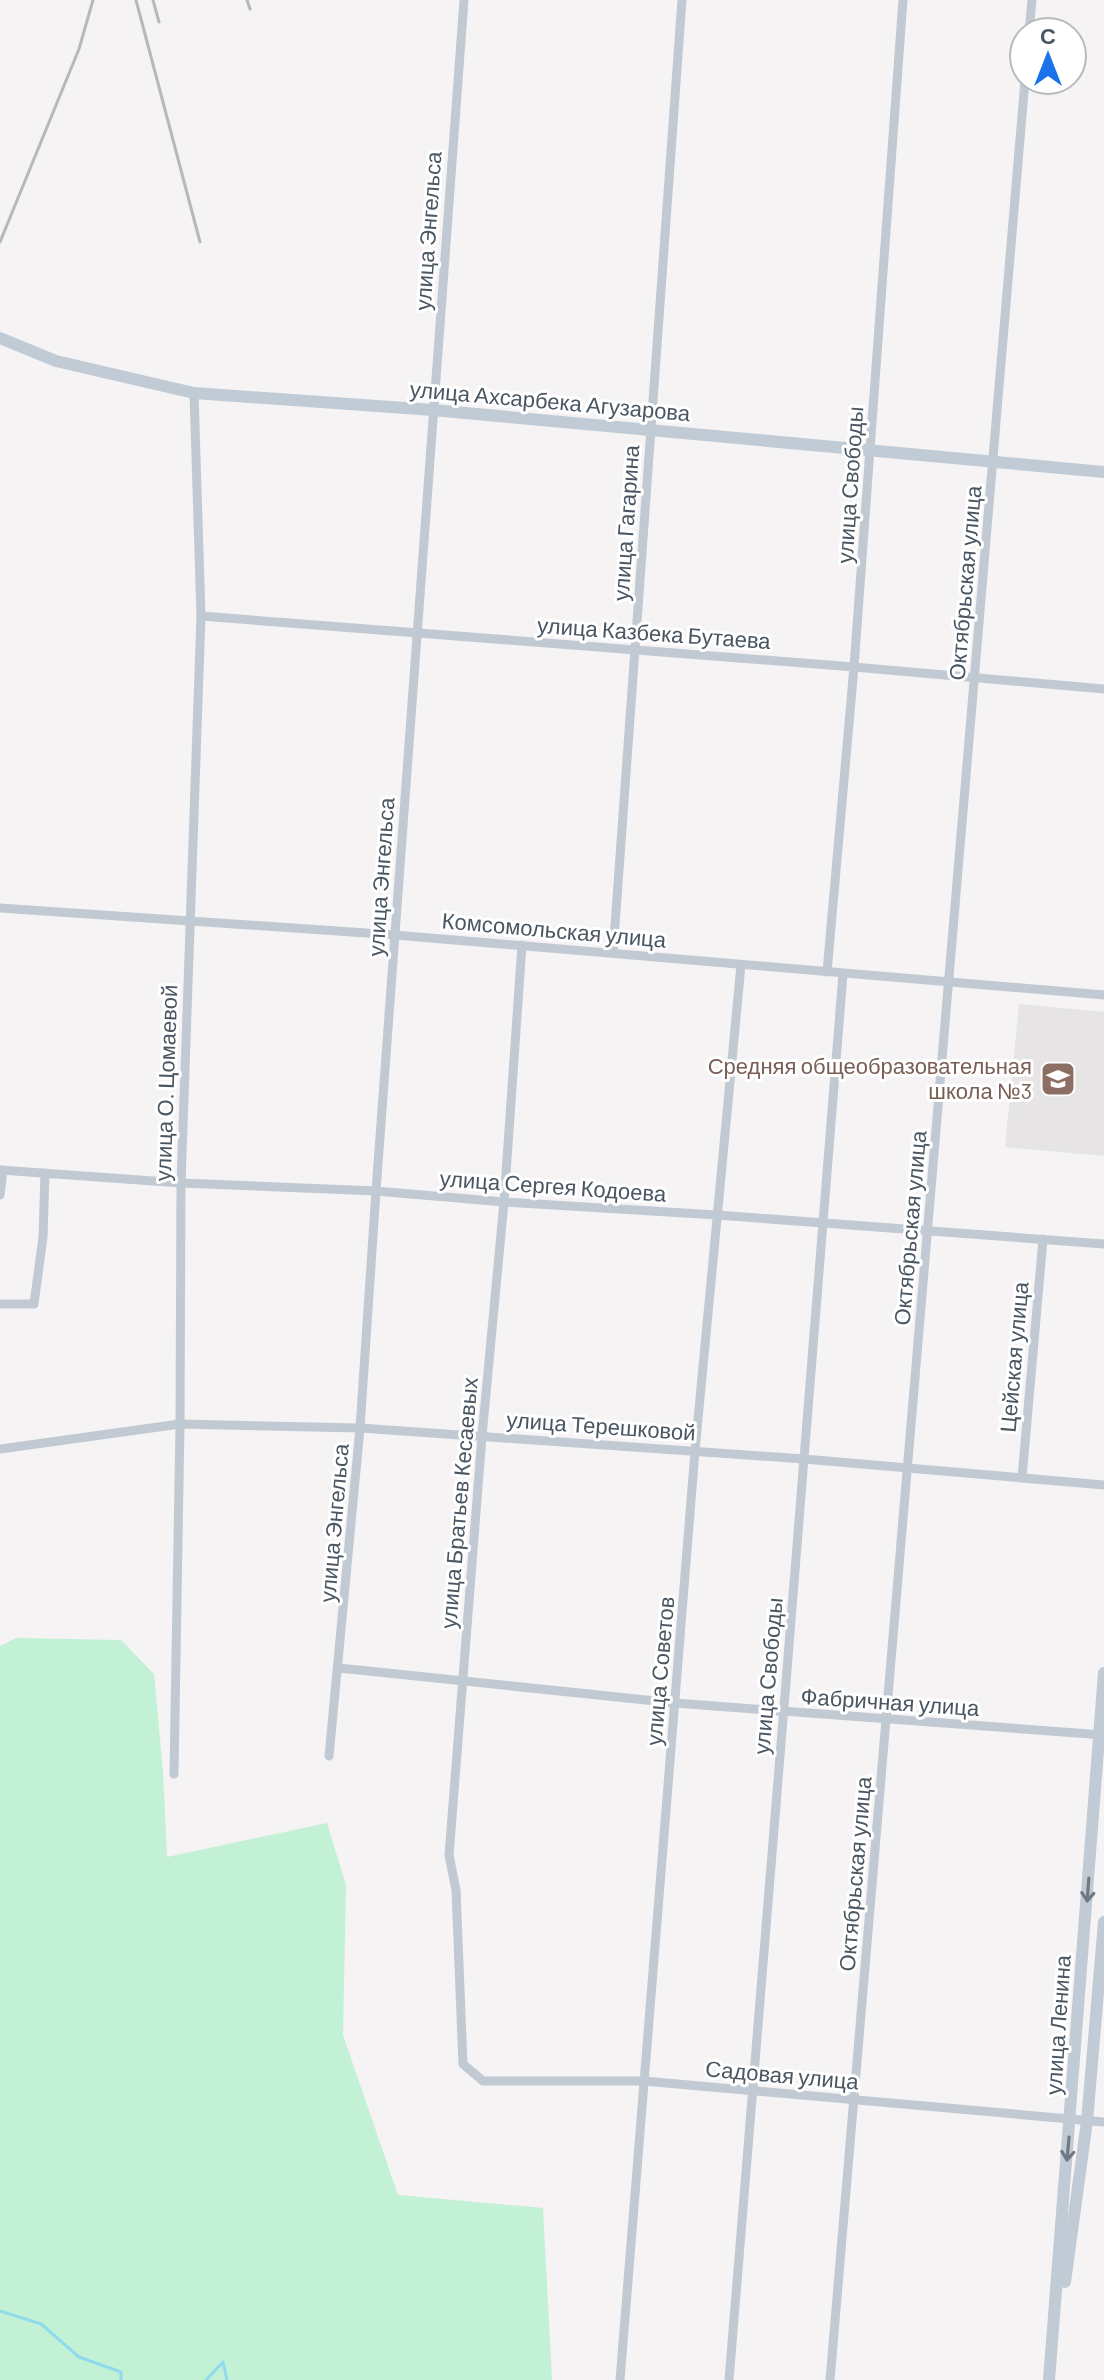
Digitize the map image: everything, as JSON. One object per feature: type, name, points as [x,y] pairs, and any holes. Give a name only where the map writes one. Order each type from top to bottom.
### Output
[{"type":"street","name":"улица Энгельса","points":[[329,1756],[360,1428],[464,0]]},
{"type":"street","name":"улица Гагарина","points":[[613,953],[682,0]]},
{"type":"street","name":"улица Свободы","points":[[827,972],[854,667],[903,0]]},
{"type":"street","name":"Октябрьская улица","points":[[830,2380],[1024,96]]},
{"type":"street","name":"улица Ахсарбека Агузарова","points":[[0,338],[56,361],[194,393],[433,410],[1104,472]]},
{"type":"street","name":"улица О. Цомаевой","points":[[174,1774],[181,1183],[201,616],[194,393]]},
{"type":"street","name":"улица Казбека Бутаева","points":[[201,616],[1104,689]]},
{"type":"street","name":"Комсомольская улица","points":[[0,908],[522,945],[1104,995]]},
{"type":"street","name":"улица Братьев Кесаевых","points":[[463,2064],[456,1890],[449,1855],[504,1202],[522,945]]},
{"type":"street","name":"улица Советов","points":[[620,2380],[695,1451],[741,965]]},
{"type":"street","name":"улица Свободы","points":[[729,2380],[755,2091],[843,974]]},
{"type":"street","name":"улица Сергея Кодоева","points":[[2,1170],[181,1183],[376,1191],[1104,1244]]},
{"type":"street","points":[[0,1195],[2,1170]]},
{"type":"street","points":[[0,1304],[34,1304],[43,1237],[45,1173]]},
{"type":"street","name":"Цейская улица","points":[[1022,1478],[1043,1239]]},
{"type":"street","name":"улица Терешковой","points":[[0,1449],[180,1424],[360,1428],[804,1459],[1104,1485]]},
{"type":"street","name":"Фабричная улица","points":[[339,1668],[675,1703],[1102,1735]]},
{"type":"street","name":"улица Ленина","points":[[1050,2380],[1102,1735],[1104,1673]]},
{"type":"street","name":"улица Ленина","points":[[1050,2380],[1087,2121],[1104,1922]]},
{"type":"street","name":"Садовая улица","points":[[463,2064],[483,2081],[644,2081],[1104,2122]]},
{"type":"shaded area","name":"Средняя общеобразовательная школа №3","points":[[1019,1004],[1104,1012],[1104,1156],[1005,1147]]},
{"type":"green space","points":[[16,1638],[121,1640],[154,1674],[167,1857],[327,1823],[346,1885],[343,2035],[398,2195],[543,2208],[552,2380],[0,2380],[0,1646]]},
{"type":"waterway","points":[[0,2311],[41,2324],[79,2357],[121,2372],[121,2380]]},
{"type":"waterway","points":[[206,2380],[223,2362],[227,2380]]},
{"type":"railway","points":[[0,242],[79,49],[93,0]]},
{"type":"railway","points":[[136,0],[200,242]]},
{"type":"railway","points":[[153,0],[159,22]]},
{"type":"railway","points":[[247,0],[250,9]]},
{"type":"place","name":"Средняя общеобразовательная школа №3","points":[[1058,1079]]}]
